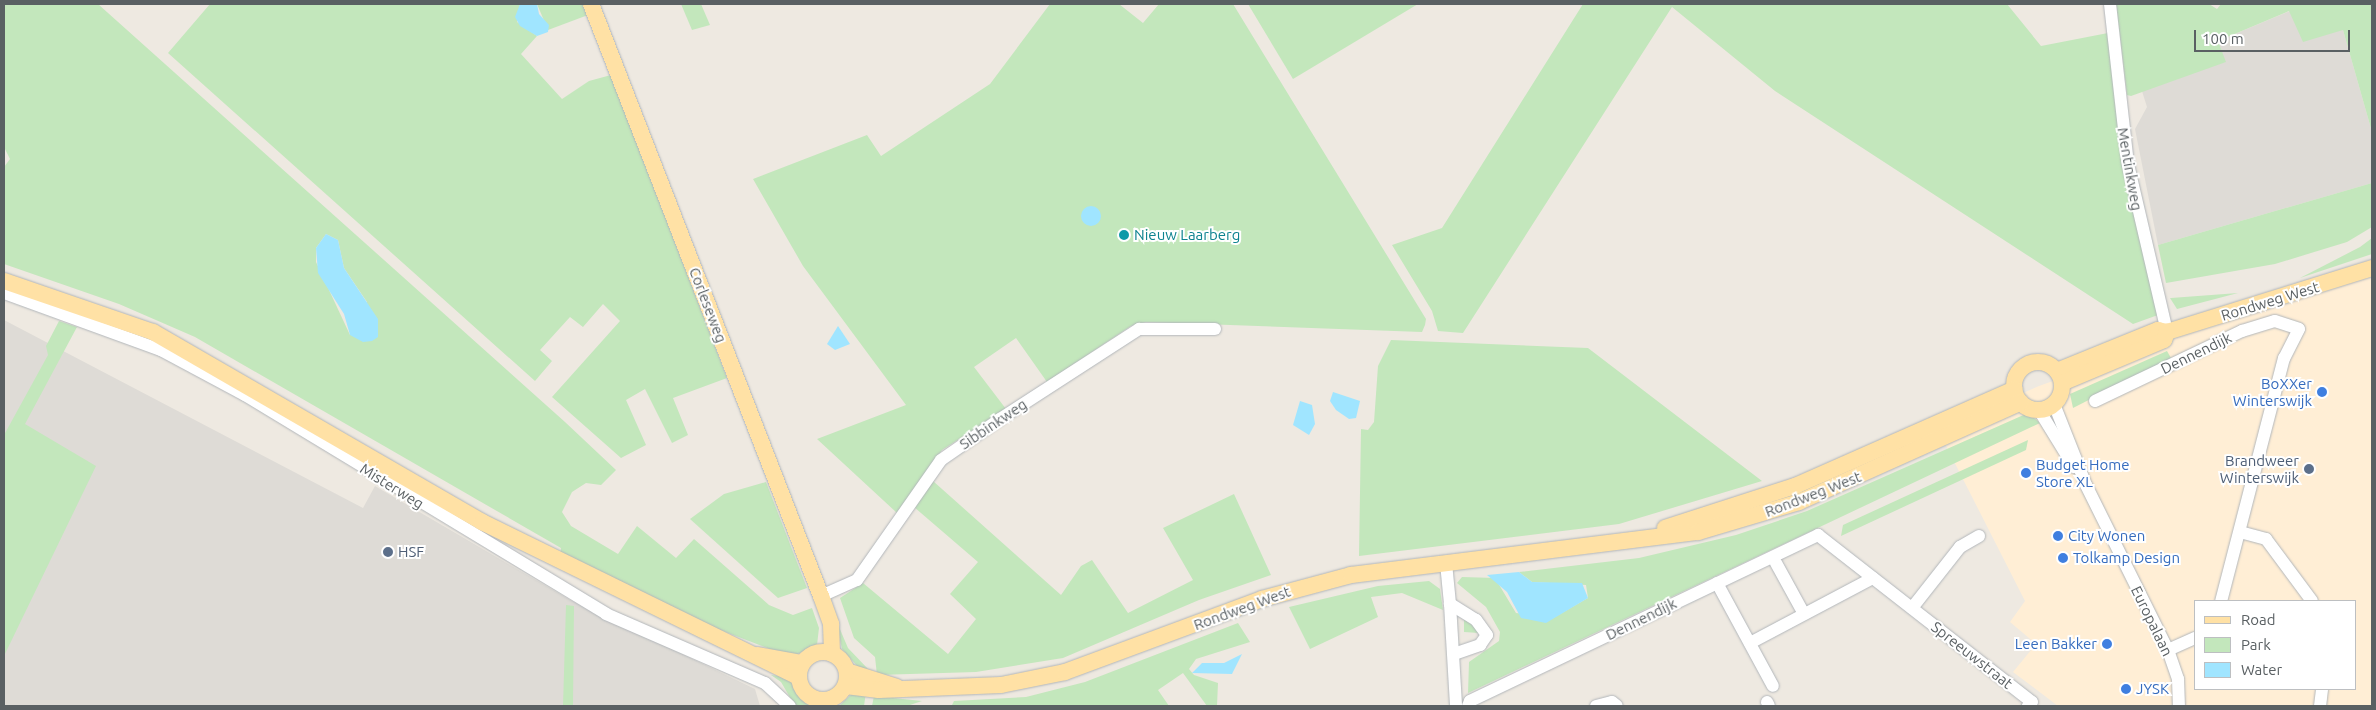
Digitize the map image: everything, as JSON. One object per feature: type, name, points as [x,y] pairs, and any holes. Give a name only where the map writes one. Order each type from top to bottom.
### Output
[{"type":"main road","name":"Corleseweg","points":[[591,4],[823,601],[827,653]]},
{"type":"main road","name":"Rondweg West","points":[[2059,377],[2158,330],[2167,332],[2372,268]]},
{"type":"main road","name":"Misterweg","points":[[4,281],[152,332],[482,522],[758,655],[800,670]]},
{"type":"main road","points":[[2044,363],[2059,377],[2046,407],[2018,396],[2018,374],[2029,364],[2044,363]]},
{"type":"main road","name":"Rondweg West","points":[[846,678],[897,687],[982,686],[1065,672],[1297,589],[1396,567],[1680,536],[1782,507],[2018,396]]},
{"type":"main road","points":[[827,653],[846,678],[823,703],[804,692],[800,670],[827,653]]},
{"type":"street","name":"Mentinkweg","points":[[2110,4],[2128,164],[2167,332]]},
{"type":"street","name":"Misterweg","points":[[4,293],[161,350],[245,395],[606,614],[776,689],[790,706]]},
{"type":"street","name":"Dennendijk","points":[[2095,401],[2242,331],[2276,321],[2299,329],[2284,358],[2240,532]]},
{"type":"street","name":"Sibbinkweg","points":[[823,601],[857,580],[941,460],[1000,419],[1139,329],[1214,329]]},
{"type":"street","name":"Europalaan","points":[[2046,407],[2168,650],[2178,679],[2179,706]]},
{"type":"street","points":[[2221,600],[2240,532],[2266,539],[2311,600]]},
{"type":"street","name":"Dennendijk","points":[[1468,706],[1470,701],[1818,535]]},
{"type":"street","name":"Spreeuwstraat","points":[[1818,535],[2032,705]]},
{"type":"street","points":[[1912,608],[1960,546],[1978,536]]},
{"type":"street","points":[[1446,563],[1454,654],[1456,706]]},
{"type":"street","points":[[1776,563],[1804,614]]},
{"type":"street","points":[[1750,643],[1873,578]]},
{"type":"street","points":[[1717,583],[1773,686]]},
{"type":"street","points":[[1450,604],[1484,627],[1488,635],[1480,644],[1454,654]]},
{"type":"street","points":[[2168,650],[2194,638]]},
{"type":"street","points":[[2320,706],[2322,690]]},
{"type":"street","points":[[1596,706],[1612,702],[1616,706]]},
{"type":"shaded area","points":[[2290,11],[2343,30],[2372,132],[2372,183],[2158,245],[2135,129],[2147,107],[2141,88],[2225,62],[2218,41]]},
{"type":"shaded area","points":[[2372,266],[2372,706],[2058,706],[2013,672],[2036,644],[2010,622],[2025,601],[1938,430],[2039,386]]},
{"type":"shaded area","points":[[4,320],[363,508],[375,486],[570,600],[755,689],[760,706],[4,706]]},
{"type":"green space","points":[[4,4],[98,4],[565,422],[616,470],[601,485],[586,483],[572,492],[562,512],[571,526],[618,554],[637,526],[676,558],[694,539],[769,605],[793,615],[812,608],[819,628],[817,645],[791,657],[668,610],[560,556],[561,548],[195,337],[119,304],[4,264],[4,167],[10,159],[4,147]],"holes":[[[326,234],[338,240],[344,268],[367,302],[350,335],[316,262],[316,248]]]},
{"type":"green space","points":[[210,4],[520,4],[517,22],[537,36],[521,54],[562,99],[589,81],[611,75],[727,378],[673,398],[688,435],[672,443],[645,389],[626,400],[646,445],[621,458],[552,397],[620,321],[603,304],[583,327],[570,317],[540,350],[552,361],[535,381],[168,53]]},
{"type":"green space","points":[[537,4],[584,4],[588,15],[548,30]]},
{"type":"green space","points":[[681,4],[701,4],[710,25],[692,30]]},
{"type":"green space","points":[[1050,4],[1119,4],[1143,23],[1159,4],[1233,4],[1426,319],[1425,325],[1422,332],[1146,322],[1131,326],[1047,382],[1016,338],[974,367],[1006,409],[942,450],[897,513],[817,439],[906,405],[803,266],[753,179],[867,135],[881,156],[990,84]]},
{"type":"green space","points":[[1248,4],[1418,4],[1293,79]]},
{"type":"green space","points":[[1583,4],[2007,4],[2041,46],[2108,33],[2122,158],[2158,315],[2133,324],[1775,91],[1672,7],[1463,333],[1438,331],[1432,311],[1392,245],[1442,228]]},
{"type":"green space","points":[[2116,4],[2209,4],[2217,9],[2221,4],[2372,4],[2372,132],[2343,30],[2303,42],[2289,11],[2218,41],[2226,62],[2131,96],[2127,95]]},
{"type":"green space","points":[[2372,183],[2372,227],[2347,242],[2275,264],[2166,283],[2158,245]]},
{"type":"green space","points":[[2372,238],[2372,254],[2300,278],[2360,247]]},
{"type":"green space","points":[[2238,293],[2177,309],[2170,298],[2171,298]]},
{"type":"green space","points":[[59,321],[77,327],[25,424],[96,466],[4,656],[4,435],[48,355],[46,346]]},
{"type":"green space","points":[[1391,340],[1588,348],[1762,481],[1619,524],[1359,556],[1361,429],[1368,430],[1374,422],[1378,366]]},
{"type":"green space","points":[[2167,351],[2171,358],[2073,408],[2070,394]]},
{"type":"green space","points":[[2028,413],[2040,423],[1468,693],[1469,662],[1499,641],[1500,632],[1486,607],[1457,583],[1462,577],[1495,578],[1516,613],[1553,618],[1588,598],[1586,585],[1532,582],[1519,572],[1639,558],[1736,535],[1807,511]]},
{"type":"green space","points":[[2028,440],[2026,450],[1841,536],[1843,525]]},
{"type":"green space","points":[[933,481],[1061,595],[1081,566],[1092,560],[1128,613],[1193,580],[1163,528],[1234,494],[1271,575],[1199,600],[1063,658],[976,672],[877,675],[875,657],[854,638],[840,598],[863,583],[948,654],[976,619],[950,594],[978,562],[914,507]]},
{"type":"green space","points":[[766,482],[807,588],[778,598],[690,519],[724,494]]},
{"type":"green space","points":[[1429,581],[1440,589],[1443,610],[1402,593],[1371,597],[1378,617],[1310,649],[1289,607],[1378,586]]},
{"type":"green space","points":[[566,605],[574,606],[573,706],[563,706]]},
{"type":"green space","points":[[1464,619],[1469,621],[1479,633],[1464,632]]},
{"type":"green space","points":[[836,620],[848,648],[868,669],[858,667],[842,649]]},
{"type":"green space","points":[[1238,623],[1250,642],[1196,659],[1189,669],[1194,675],[1218,683],[1217,706],[1207,706],[1183,673],[1158,690],[1169,706],[952,705],[954,701],[1026,697],[1085,682]]},
{"type":"green space","points":[[771,675],[787,677],[809,706],[795,706],[781,682]]},
{"type":"green space","points":[[866,692],[864,706],[839,706],[853,693]]},
{"type":"green space","points":[[874,696],[922,701],[907,706],[872,706]]},
{"type":"water","points":[[520,4],[537,4],[539,14],[549,25],[548,32],[537,36],[520,26],[515,17]]},
{"type":"water","points":[[1091,206],[1098,209],[1101,216],[1098,223],[1091,226],[1084,223],[1081,216],[1084,209]]},
{"type":"water","points":[[326,234],[338,240],[344,268],[378,319],[378,337],[372,341],[363,342],[350,335],[344,314],[318,273],[316,248]]},
{"type":"water","points":[[838,326],[850,344],[835,350],[827,344]]},
{"type":"water","points":[[1333,392],[1360,401],[1356,418],[1349,419],[1336,410],[1330,401]]},
{"type":"water","points":[[1300,401],[1312,405],[1315,424],[1309,435],[1293,425]]},
{"type":"water","points":[[1519,572],[1532,582],[1582,583],[1588,598],[1546,623],[1521,618],[1507,592],[1487,575]]},
{"type":"water","points":[[1242,654],[1232,674],[1192,673],[1202,663],[1224,663]]},
{"type":"place","name":"Nieuw Laarberg","points":[[1124,235]]},
{"type":"place","name":"BoXXer Winterswijk","points":[[2322,392]]},
{"type":"place","name":"Brandweer Winterswijk","points":[[2309,469]]},
{"type":"place","name":"Budget Home Store XL","points":[[2026,473]]},
{"type":"place","name":"City Wonen","points":[[2058,536]]},
{"type":"place","name":"HSF","points":[[388,552]]},
{"type":"place","name":"Tolkamp Design","points":[[2063,558]]},
{"type":"place","name":"Leen Bakker","points":[[2107,644]]},
{"type":"place","name":"JYSK","points":[[2126,689]]}]
